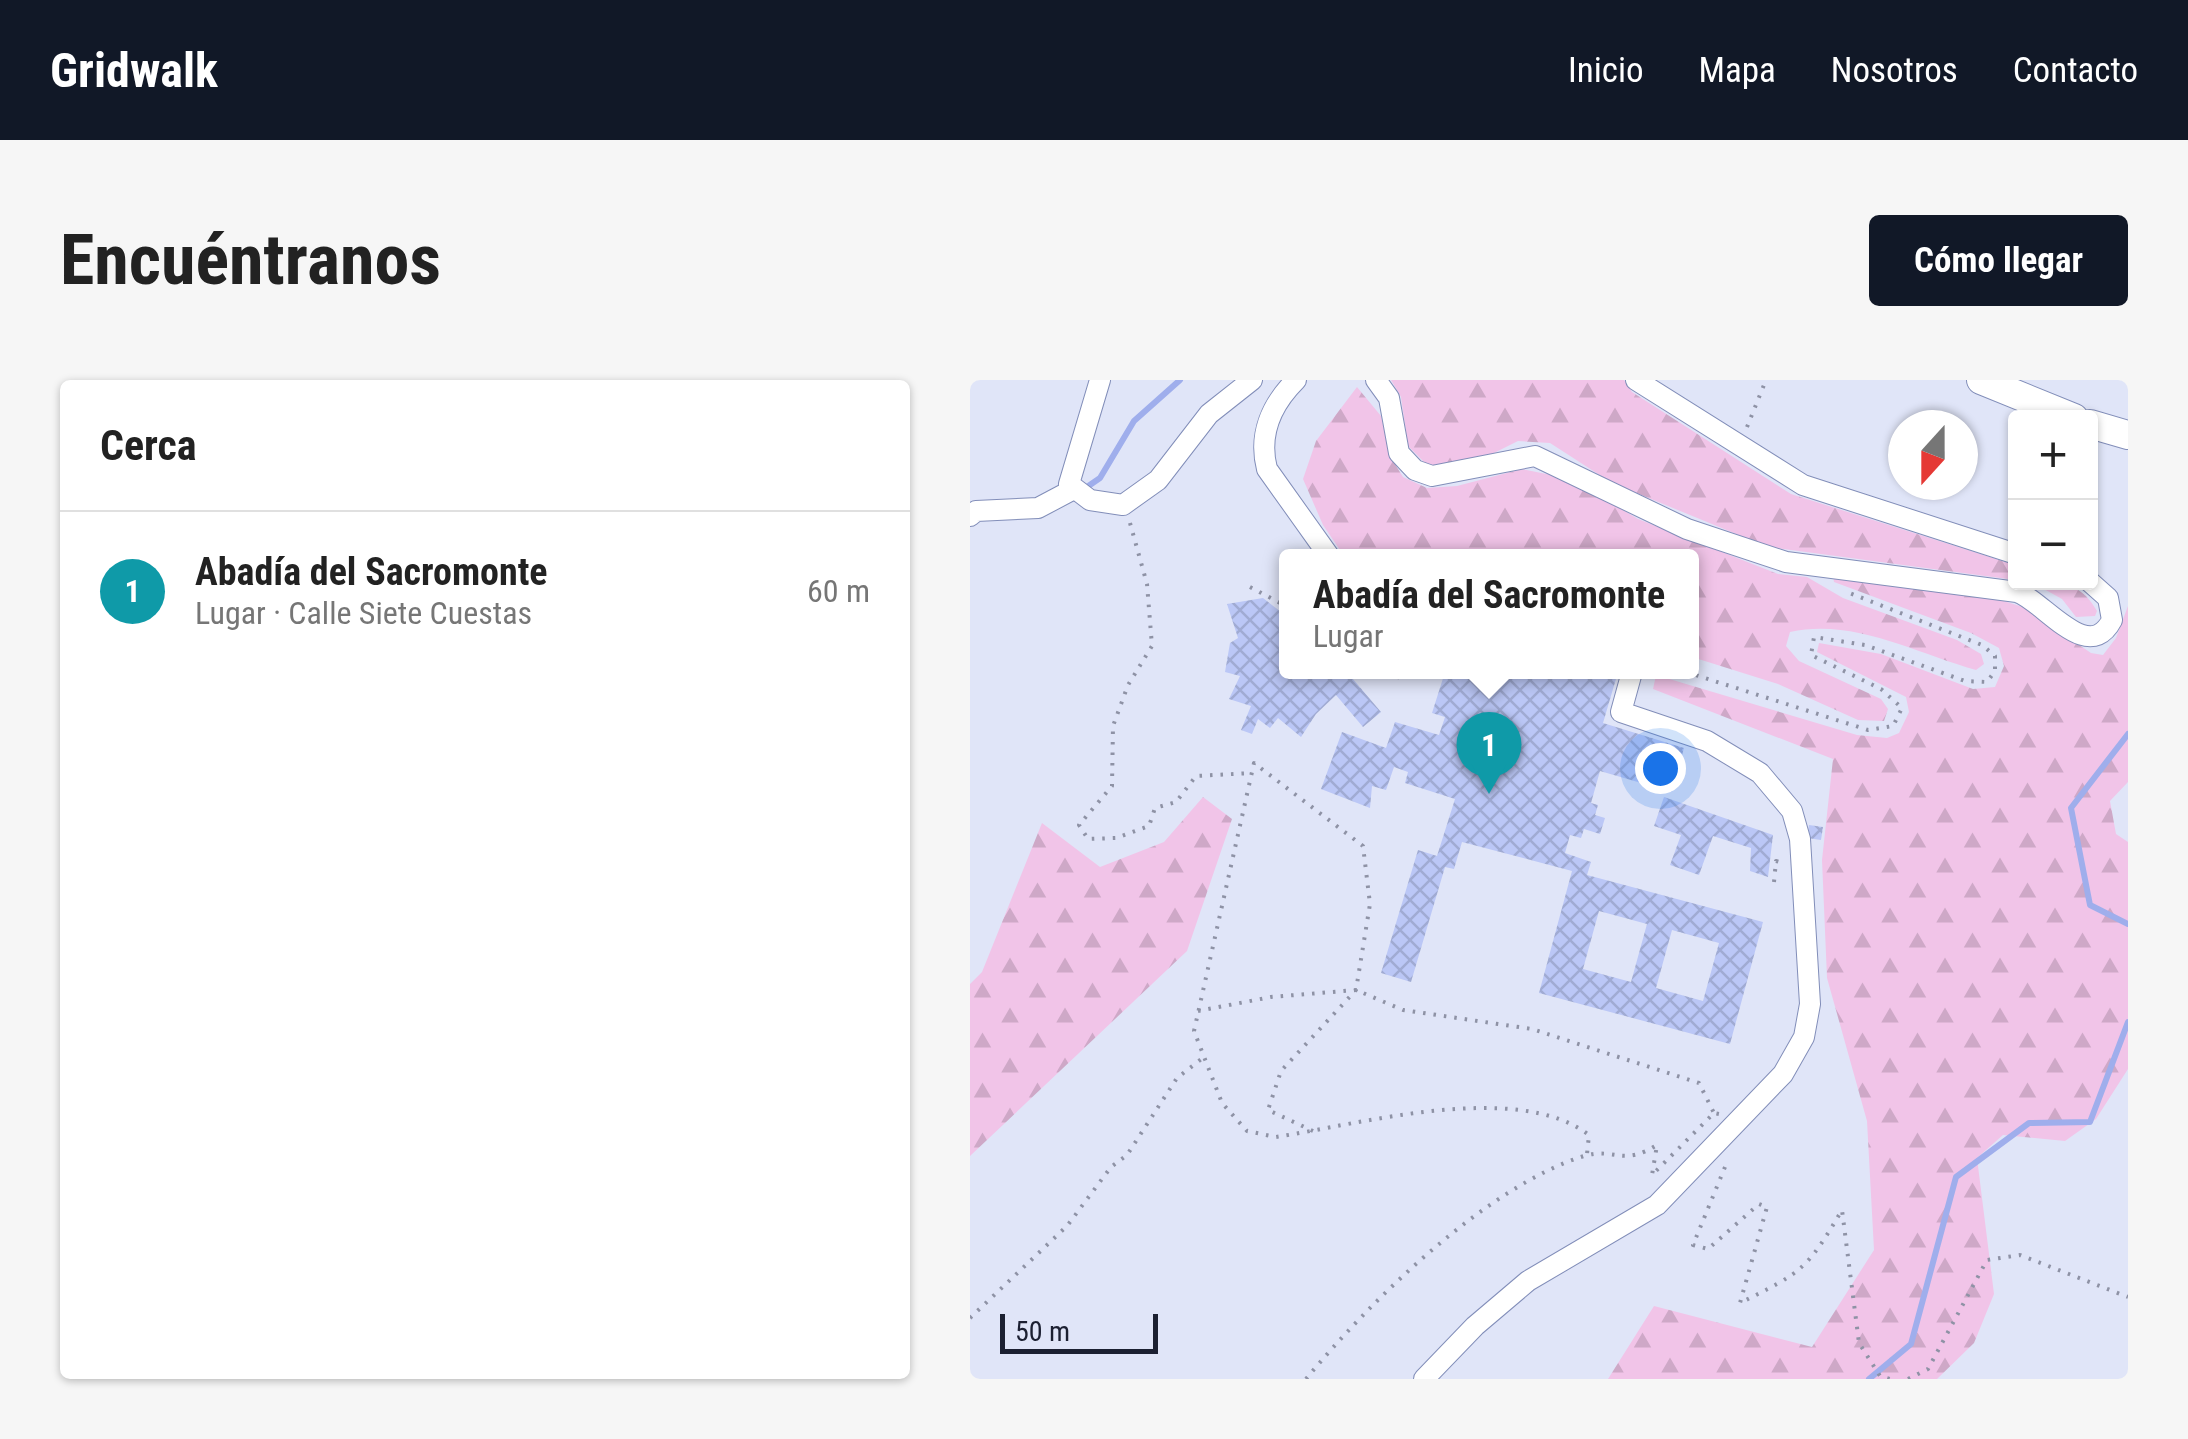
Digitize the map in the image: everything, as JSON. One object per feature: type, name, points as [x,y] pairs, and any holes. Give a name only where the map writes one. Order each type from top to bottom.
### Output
[{"type":"street","points":[[1072,490],[1069,474],[1100,380]]},
{"type":"street","points":[[1072,490],[1090,500],[1123,505],[1158,480],[1208,414],[1252,380]]},
{"type":"street","points":[[1296,380],[1272,412],[1264,433],[1264,456],[1268,469],[1324,549]]},
{"type":"street","points":[[1376,380],[1389,398],[1399,453],[1415,470],[1444,476],[1535,456],[1687,530],[1786,562],[2016,592],[2030,596],[2068,630],[2087,636],[2104,630],[2112,620],[2108,598],[2098,589]]},
{"type":"street","points":[[1636,380],[1820,493],[2008,552]]},
{"type":"street","points":[[1981,380],[2054,410]]},
{"type":"street","points":[[2098,427],[2128,436]]},
{"type":"street","points":[[970,516],[976,511],[1038,508],[1072,490]]},
{"type":"street","points":[[1424,1379],[1474,1326],[1528,1280],[1657,1205],[1736,1118],[1783,1074],[1804,1037],[1810,1004],[1800,839],[1792,812],[1760,773],[1707,741],[1621,712],[1630,679]]},
{"type":"path","points":[[1739,444],[1766,380]]},
{"type":"path","points":[[1123,505],[1144,566],[1152,646],[1128,686],[1113,726],[1112,786],[1079,825],[1088,839],[1116,838],[1148,826],[1155,808],[1176,802],[1196,776],[1252,773]]},
{"type":"path","points":[[1699,676],[1868,730],[1893,726],[1902,708],[1881,689],[1812,655],[1814,636],[1865,646],[1965,681],[1987,682],[1993,675],[1995,656],[1982,644],[1936,623],[1841,590],[1823,581],[1818,567]]},
{"type":"path","points":[[1250,588],[1279,602]]},
{"type":"path","points":[[1313,1132],[1268,1110],[1281,1071],[1356,990],[1370,904],[1363,846],[1254,763],[1194,1031],[1222,1103],[1246,1131],[1276,1137],[1313,1132],[1474,1107],[1521,1106],[1574,1124],[1589,1135],[1587,1154]]},
{"type":"path","points":[[1198,1011],[1271,997],[1356,990],[1403,1010],[1532,1030],[1699,1083],[1714,1112],[1736,1118]]},
{"type":"path","points":[[970,1318],[1066,1226],[1111,1167],[1127,1155],[1178,1078],[1204,1057]]},
{"type":"path","points":[[1306,1379],[1339,1339],[1419,1261],[1510,1192],[1587,1154],[1636,1158],[1657,1145],[1652,1175],[1714,1112]]},
{"type":"path","points":[[1726,1162],[1694,1246],[1708,1249],[1759,1204],[1766,1207],[1740,1303],[1793,1277],[1810,1263],[1842,1210],[1859,1343],[1880,1376],[1890,1379]]},
{"type":"path","points":[[1908,1379],[1928,1368],[1987,1260],[2020,1255],[2128,1296]]},
{"type":"green space","points":[[1391,380],[1624,380],[1632,392],[1791,494],[2008,563],[2008,579],[1768,547],[1612,483],[1550,443],[1518,441],[1478,461],[1450,468],[1426,464],[1408,446],[1401,397]]},
{"type":"green space","points":[[1357,387],[1381,416],[1390,456],[1403,477],[1427,488],[1457,486],[1522,469],[1571,479],[1638,519],[1778,574],[1807,577],[1843,598],[1957,640],[1981,654],[1984,664],[1976,670],[1861,633],[1814,629],[1790,632],[1786,646],[1799,661],[1881,699],[1888,709],[1884,721],[1858,720],[1778,684],[1699,659],[1699,549],[1339,549],[1323,525],[1303,479],[1316,441]]},
{"type":"green space","points":[[1833,576],[1978,593],[2023,607],[2091,653],[2103,655],[2116,638],[2128,606],[2128,782],[2110,801],[2116,834],[2128,842],[2128,1069],[2096,1119],[2065,1141],[2003,1135],[1977,1158],[1994,1294],[1974,1343],[1937,1379],[1608,1379],[1654,1306],[1812,1347],[1874,1250],[1867,1121],[1827,978],[1822,860],[1833,759],[1653,689],[1655,679],[1669,679],[1857,735],[1887,738],[1899,733],[1909,712],[1906,697],[1817,652],[1819,643],[1881,654],[1973,689],[1995,687],[2004,666],[1999,648],[1971,633],[1834,582]]},
{"type":"green space","points":[[2046,590],[2078,590],[2097,611],[2095,616],[2076,617],[2062,599]]},
{"type":"green space","points":[[1203,797],[1232,819],[1187,951],[970,1156],[970,984],[982,972],[1042,823],[1100,867],[1164,842]]},
{"type":"building","points":[[1263,598],[1279,611],[1279,679],[1353,679],[1381,712],[1363,727],[1336,695],[1316,714],[1301,737],[1278,718],[1270,728],[1258,719],[1252,734],[1241,730],[1251,706],[1229,699],[1240,676],[1225,672],[1230,643],[1238,638],[1227,604]]},
{"type":"building","points":[[1443,679],[1616,679],[1603,723],[1684,748],[1672,792],[1600,771],[1591,803],[1598,805],[1595,815],[1605,818],[1600,834],[1584,829],[1581,838],[1570,835],[1565,853],[1591,862],[1587,875],[1763,922],[1730,1044],[1539,993],[1572,871],[1462,842],[1454,869],[1445,867],[1411,982],[1381,973],[1418,850],[1437,856],[1455,799],[1405,783],[1408,772],[1394,767],[1386,790],[1372,786],[1370,808],[1321,789],[1342,732],[1386,748],[1395,722],[1439,735],[1445,717],[1432,713]],"holes":[[[1599,911],[1647,924],[1631,982],[1583,969]],[[1672,930],[1719,943],[1703,1001],[1656,988]]]},
{"type":"building","points":[[1664,797],[1773,835],[1768,877],[1750,871],[1751,848],[1713,836],[1699,875],[1670,865],[1681,835],[1654,826]]},
{"type":"building","points":[[1809,825],[1823,827],[1821,840],[1807,838]]},
{"type":"waterway","points":[[1084,489],[1100,478],[1134,421],[1180,380]]},
{"type":"waterway","points":[[2128,734],[2071,808],[2090,905],[2128,924]]},
{"type":"waterway","points":[[1869,1379],[1911,1344],[1956,1177],[2029,1123],[2090,1122],[2128,1022]]},
{"type":"place","name":"Abadía del Sacromonte","points":[[1489,794]]}]
